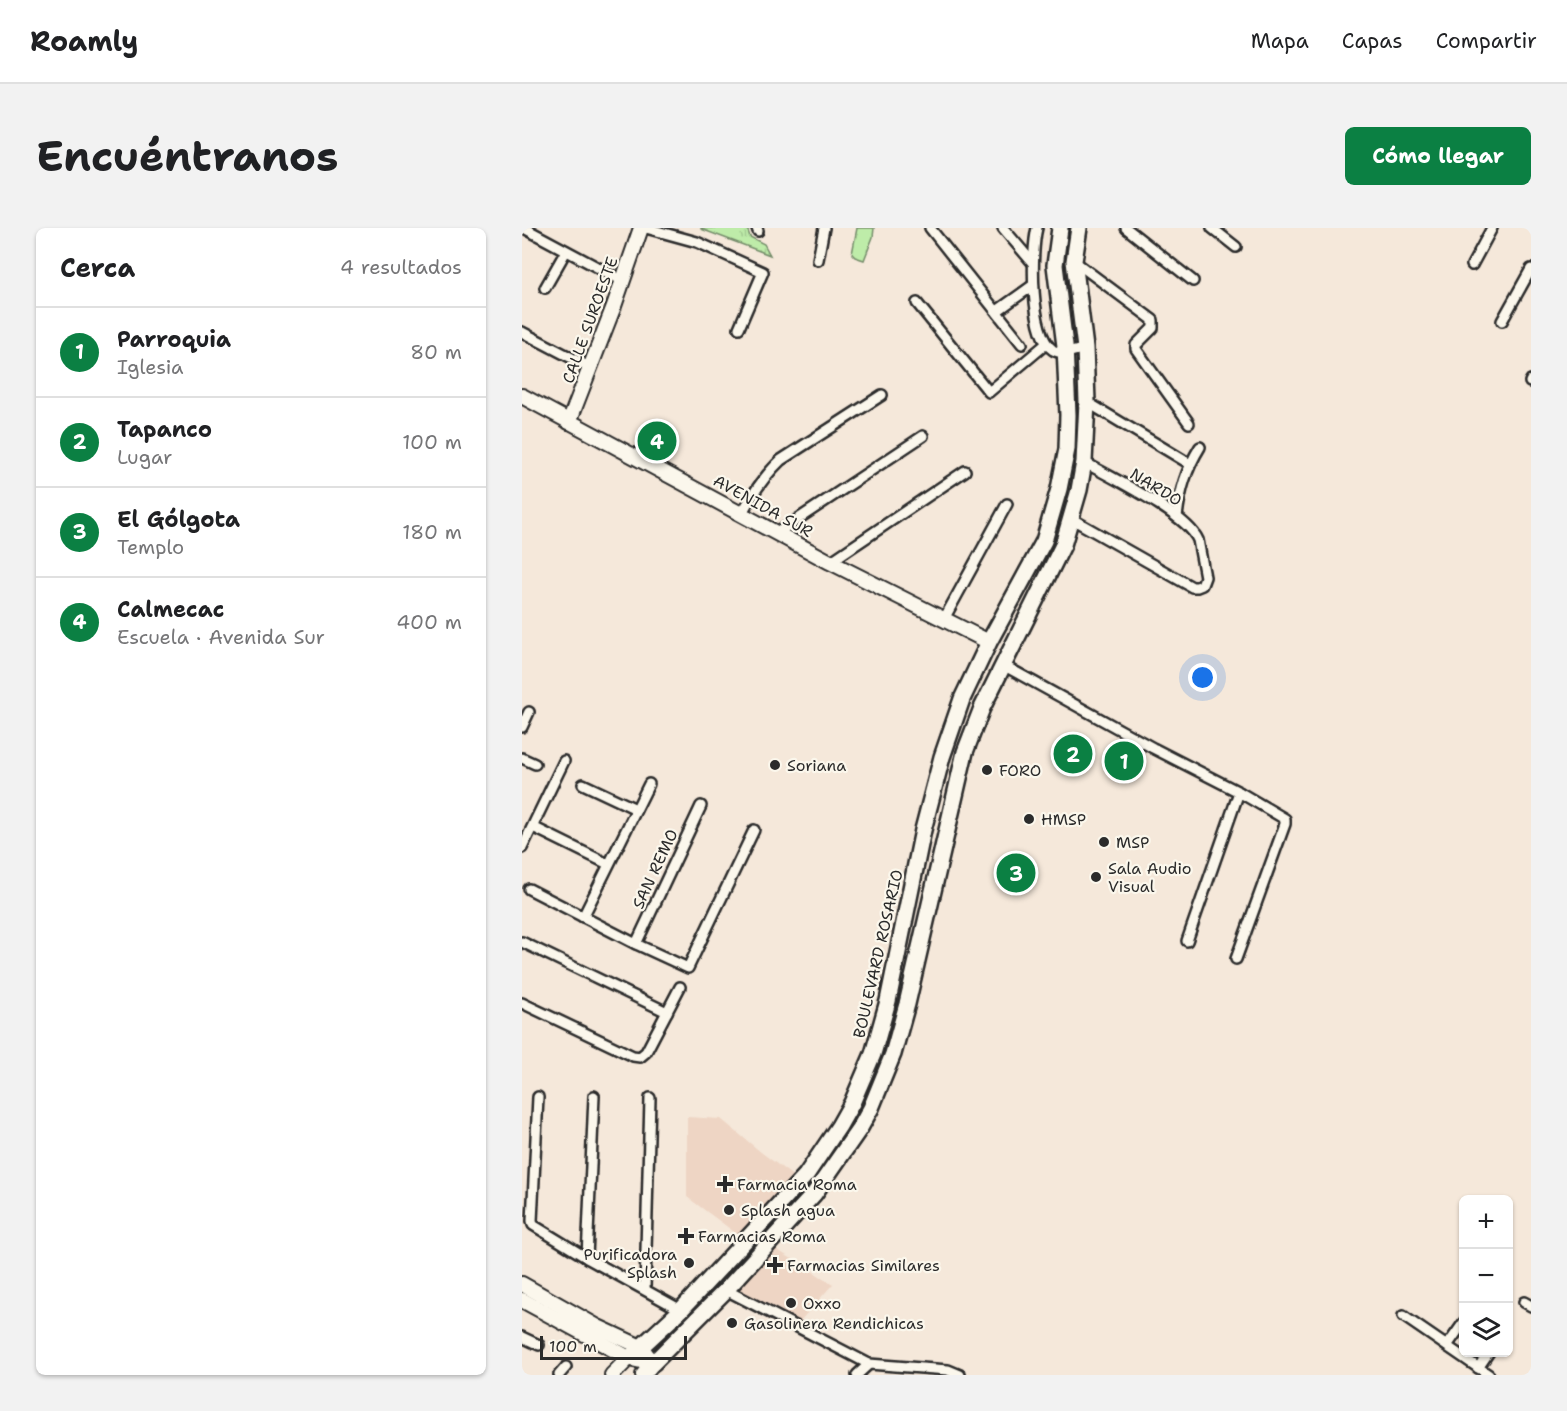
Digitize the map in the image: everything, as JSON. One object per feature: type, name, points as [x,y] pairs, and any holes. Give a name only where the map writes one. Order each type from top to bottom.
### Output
[{"type":"main road","name":"BOULEVARD ROSARIO","points":[[641,1347],[681,1310],[806,1174],[852,1103],[873,1054],[888,1001],[923,830],[942,757],[962,699],[989,642],[1044,541],[1053,513],[1067,449],[1065,354],[1055,265],[1060,228]]},
{"type":"main road","points":[[629,1358],[648,1369],[726,1290],[814,1194],[871,1108],[893,1054],[907,1004],[965,752],[982,708],[1063,545],[1072,519],[1084,462],[1087,402],[1084,348],[1074,261],[1078,228]]},
{"type":"main road","points":[[942,757],[962,764]]},
{"type":"main road","points":[[823,1150],[838,1161]]},
{"type":"street","points":[[524,228],[623,281]]},
{"type":"street","name":"CALLE SUROESTE","points":[[569,423],[641,228]]},
{"type":"street","points":[[646,228],[697,242],[763,272],[739,328]]},
{"type":"street","points":[[818,260],[824,228]]},
{"type":"street","points":[[930,228],[1022,344]]},
{"type":"street","points":[[1003,228],[1032,262]]},
{"type":"street","points":[[1037,228],[1032,262],[1032,285],[1046,344],[1054,351],[1065,354],[1084,348]]},
{"type":"street","points":[[1126,228],[1193,281]]},
{"type":"street","points":[[1212,228],[1236,247]]},
{"type":"street","points":[[1472,265],[1492,228]]},
{"type":"street","points":[[545,288],[566,250]]},
{"type":"street","points":[[1074,261],[1153,320],[1153,328],[1136,349],[1190,423]]},
{"type":"street","points":[[1502,321],[1531,269]]},
{"type":"street","points":[[997,311],[1032,285]]},
{"type":"street","points":[[917,303],[989,392],[1046,344]]},
{"type":"street","points":[[522,332],[591,368]]},
{"type":"street","points":[[742,513],[759,484],[782,460],[882,395]]},
{"type":"street","name":"AVENIDA SUR","points":[[522,396],[830,562],[989,642]]},
{"type":"street","points":[[1087,402],[1190,464]]},
{"type":"street","points":[[777,533],[923,436]]},
{"type":"street","points":[[1177,517],[1182,485],[1200,447]]},
{"type":"street","name":"NARDO","points":[[1072,519],[1191,587],[1202,585],[1205,577],[1196,535],[1177,517],[1084,462]]},
{"type":"street","points":[[830,562],[965,471]]},
{"type":"street","points":[[944,619],[1007,504]]},
{"type":"street","points":[[1003,665],[1285,819],[1286,824],[1236,959]]},
{"type":"street","points":[[522,727],[529,712]]},
{"type":"street","points":[[522,758],[535,764]]},
{"type":"street","points":[[522,848],[564,761]]},
{"type":"street","points":[[583,784],[636,809]]},
{"type":"street","points":[[583,917],[649,784]]},
{"type":"street","points":[[1188,941],[1239,792]]},
{"type":"street","name":"SAN REMO","points":[[636,944],[701,806]]},
{"type":"street","points":[[532,827],[608,864]]},
{"type":"street","points":[[530,889],[688,968],[754,830]]},
{"type":"street","points":[[522,942],[667,1012]]},
{"type":"street","points":[[522,1003],[633,1056],[640,1056],[646,1052],[680,987]]},
{"type":"street","points":[[587,1258],[594,1096]]},
{"type":"street","points":[[538,1097],[532,1223],[587,1258],[681,1310]]},
{"type":"street","points":[[645,1289],[650,1098]]},
{"type":"street","points":[[522,1284],[598,1327],[641,1347],[648,1369]]},
{"type":"street","points":[[726,1290],[869,1364],[948,1370],[960,1375]]},
{"type":"street","points":[[522,1300],[629,1358]]},
{"type":"street","points":[[1403,1316],[1489,1375]]},
{"type":"street","points":[[1447,1346],[1459,1329]]},
{"type":"street","points":[[522,1336],[539,1345]]},
{"type":"street","points":[[612,1375],[641,1347]]},
{"type":"street","points":[[1478,1368],[1486,1357]]},
{"type":"street","points":[[857,1375],[869,1364]]},
{"type":"street","points":[[560,1375],[567,1367]]},
{"type":"shaded area","points":[[687,1117],[721,1119],[793,1176],[741,1237],[687,1197]]},
{"type":"shaded area","points":[[774,1248],[833,1284],[799,1322],[735,1289]]},
{"type":"green space","points":[[747,228],[750,237],[764,244],[770,255],[701,229]]},
{"type":"green space","points":[[857,228],[874,228],[864,260],[852,254]]},
{"type":"place","name":"Calmecac","points":[[657,441]]},
{"type":"place","name":"Tapanco","points":[[1073,754]]},
{"type":"place","name":"Parroquia","points":[[1124,761]]},
{"type":"place","name":"Soriana","points":[[775,765]]},
{"type":"place","name":"FORO","points":[[987,770]]},
{"type":"place","name":"HMSP","points":[[1029,819]]},
{"type":"place","name":"MSP","points":[[1104,842]]},
{"type":"place","name":"El Gólgota","points":[[1016,873]]},
{"type":"place","name":"Sala Audio Visual","points":[[1096,877]]},
{"type":"place","name":"Farmacia Roma","points":[[725,1184]]},
{"type":"place","name":"Splash agua","points":[[729,1210]]},
{"type":"place","name":"Farmacias Roma","points":[[686,1236]]},
{"type":"place","name":"Purificadora Splash","points":[[689,1263]]},
{"type":"place","name":"Farmacias Similares","points":[[775,1265]]},
{"type":"place","name":"Oxxo","points":[[791,1303]]},
{"type":"place","name":"Gasolinera Rendichicas","points":[[732,1323]]}]
